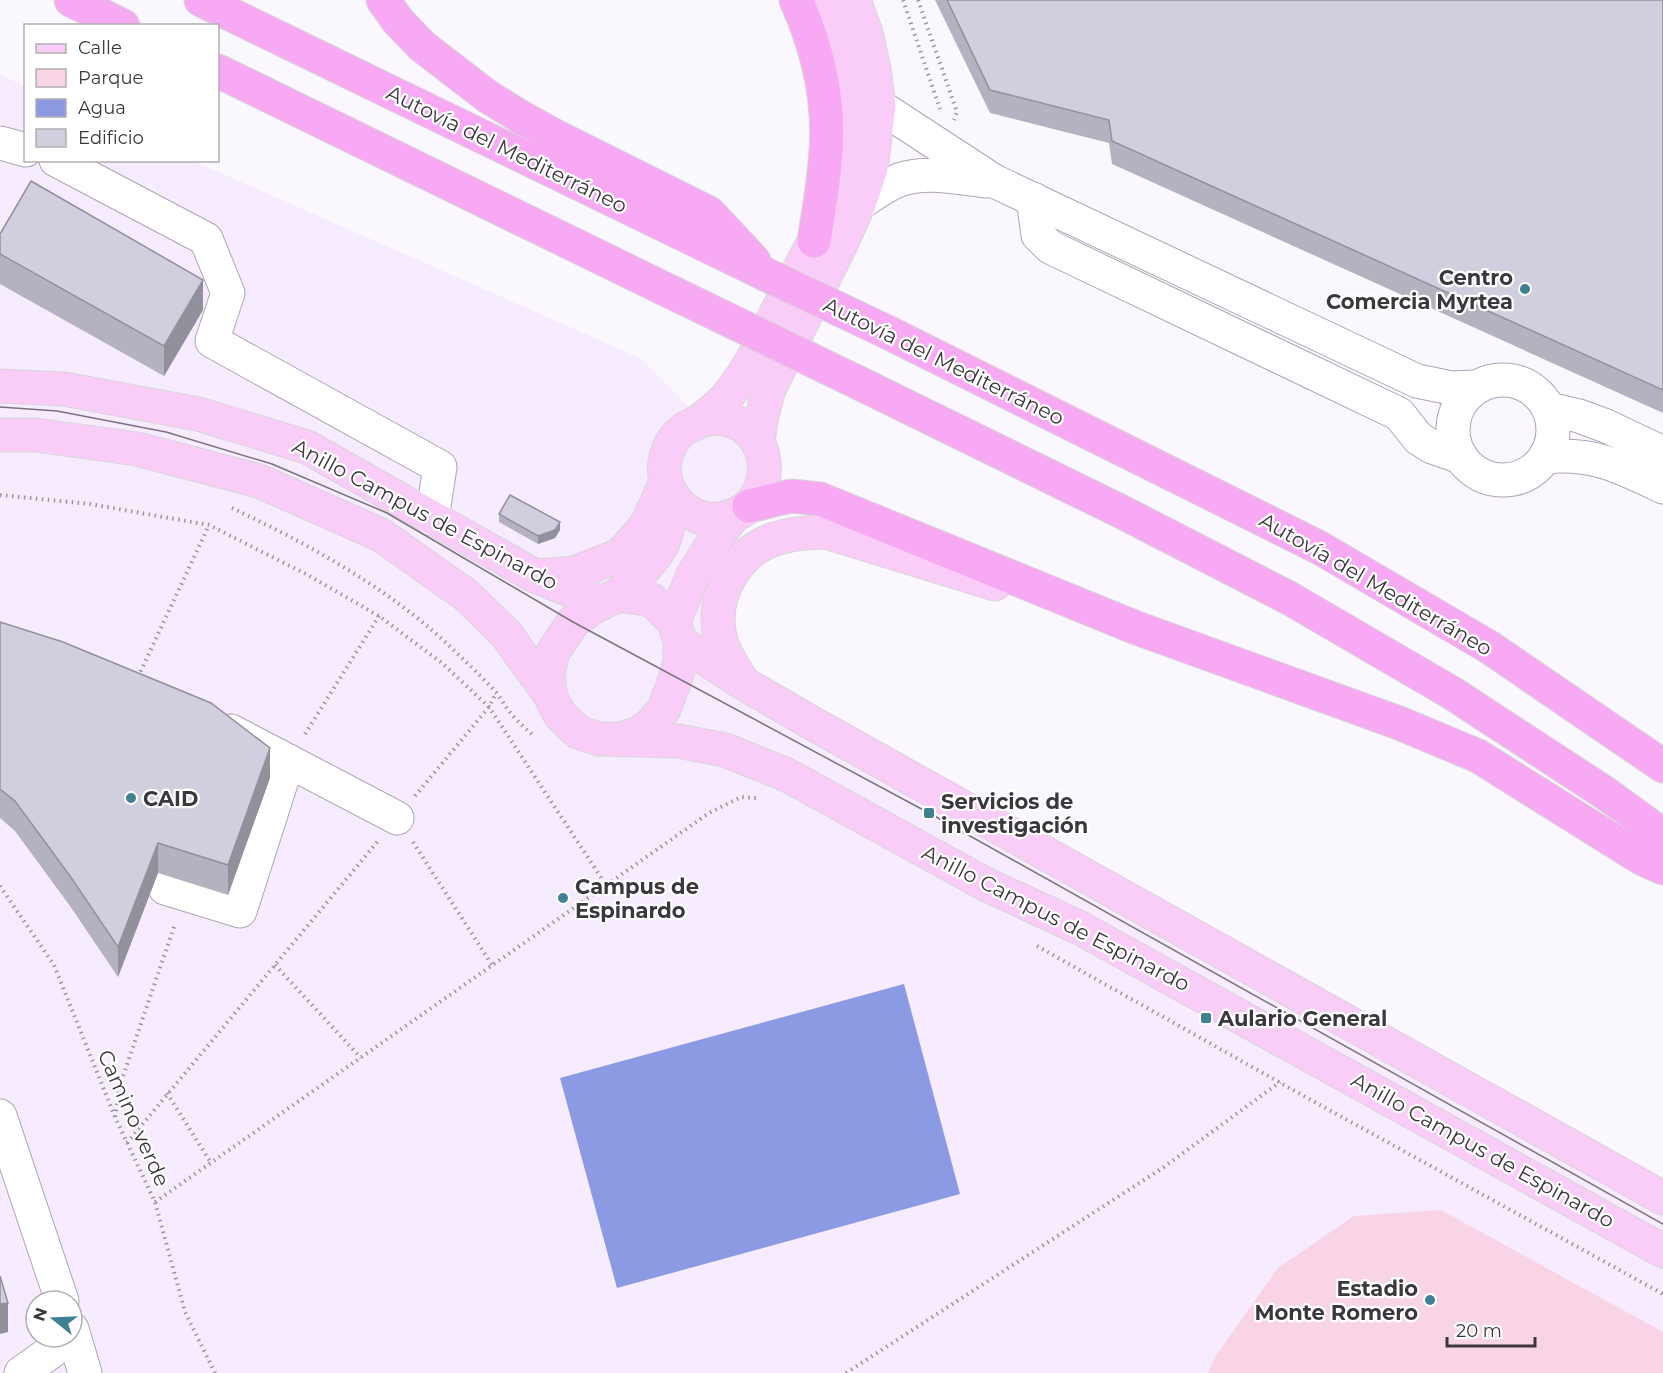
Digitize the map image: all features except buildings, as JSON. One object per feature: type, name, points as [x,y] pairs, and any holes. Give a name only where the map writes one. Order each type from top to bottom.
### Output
[{"type":"highway","points":[[71,0],[119,24]]},
{"type":"highway","name":"Autovía del Mediterráneo","points":[[201,0],[702,227],[765,274],[887,332],[1320,548],[1489,647],[1663,766]]},
{"type":"highway","points":[[383,0],[398,21],[423,46],[487,96],[702,227]]},
{"type":"highway","points":[[796,0],[812,38],[823,81],[826,114],[826,160],[814,241]]},
{"type":"highway","points":[[219,71],[1122,512],[1289,598],[1452,693],[1605,793],[1663,835]]},
{"type":"highway","points":[[742,511],[791,496],[820,499],[1134,627],[1399,723],[1478,756],[1641,858],[1663,868]]},
{"type":"main road","points":[[550,695],[548,673],[553,652],[573,622],[592,608],[610,599],[638,575],[661,546],[667,530],[670,490],[665,463],[671,444],[683,429],[701,420],[725,399],[745,371],[830,213],[846,164],[849,110],[842,71],[823,0]]},
{"type":"main road","points":[[758,442],[769,389],[859,204],[871,168],[879,106],[866,33],[854,0]]},
{"type":"main road","name":"Anillo Campus de Espinardo","points":[[0,386],[64,389],[187,412],[307,447],[535,576],[610,599],[652,600],[677,632],[743,683],[1663,1198]]},
{"type":"main road","points":[[677,632],[692,577],[712,544],[759,493],[765,476],[764,458],[758,442],[750,432],[735,423],[718,418],[701,420]]},
{"type":"main road","name":"Anillo Campus de Espinardo","points":[[0,435],[36,435],[137,449],[259,481],[381,535],[466,595],[506,634],[550,695],[560,715],[578,732],[598,739],[678,741],[725,750],[787,775],[985,884],[1080,928],[1663,1251]]},
{"type":"main road","points":[[670,490],[685,510],[701,518],[718,519],[742,511]]},
{"type":"main road","points":[[535,576],[574,573],[620,555],[646,526],[670,490]]},
{"type":"main road","points":[[743,683],[726,653],[718,632],[718,607],[724,586],[738,565],[754,550],[773,539],[802,532],[826,532],[1134,627]]},
{"type":"main road","name":"Anillo Campus de Espinardo","points":[[621,739],[641,732],[664,709],[678,669],[677,632]]},
{"type":"street","points":[[879,106],[994,181],[1033,200],[1418,381],[1451,388],[1476,387]]},
{"type":"street","points":[[0,143],[24,149]]},
{"type":"street","points":[[60,162],[206,238],[228,293],[212,341],[440,467],[432,519]]},
{"type":"street","points":[[859,204],[900,180],[930,175],[994,181]]},
{"type":"street","points":[[1033,200],[1038,235],[1050,247],[1399,414],[1418,438],[1432,447],[1457,442]]},
{"type":"street","points":[[1418,381],[1440,402],[1457,442],[1471,469],[1485,477],[1500,480],[1516,479],[1530,472],[1542,462],[1550,448],[1553,433],[1552,417],[1546,403],[1535,391],[1521,382],[1506,379],[1490,381],[1476,387],[1464,398],[1456,411],[1457,442]]},
{"type":"street","points":[[1549,409],[1579,416],[1606,426],[1663,453]]},
{"type":"street","points":[[1545,456],[1580,456],[1603,461],[1663,487]]},
{"type":"street","points":[[206,719],[397,818]]},
{"type":"street","points":[[175,891],[240,910],[288,761]]},
{"type":"street","points":[[0,1116],[58,1289]]},
{"type":"street","points":[[21,1373],[53,1349]]},
{"type":"street","points":[[77,1349],[85,1373]]},
{"type":"path","points":[[903,0],[944,122],[941,147]]},
{"type":"path","points":[[918,0],[957,112],[941,147]]},
{"type":"path","points":[[0,495],[90,504],[209,525],[306,574],[379,616],[442,663],[489,707],[606,885]]},
{"type":"path","points":[[231,508],[312,549],[404,608],[441,638],[496,693],[513,716],[539,739]]},
{"type":"path","points":[[135,683],[209,525]]},
{"type":"path","points":[[288,761],[379,616]]},
{"type":"path","points":[[127,1143],[489,707],[496,693]]},
{"type":"path","points":[[754,792],[764,796]]},
{"type":"path","points":[[397,818],[492,965]]},
{"type":"path","name":"Camino verde","points":[[0,886],[54,965],[115,1118],[155,1202],[185,1312],[215,1373]]},
{"type":"path","points":[[115,1118],[120,1085],[175,891]]},
{"type":"path","points":[[1034,944],[1663,1294]]},
{"type":"path","points":[[275,965],[361,1058]]},
{"type":"path","points":[[846,1373],[1164,1167],[1280,1082]]},
{"type":"path","points":[[168,1094],[211,1163]]},
{"type":"shaded area","name":"Campus de Espinardo","points":[[0,75],[24,86],[24,162],[196,162],[640,358],[701,420],[764,458],[692,577],[718,607],[743,683],[1663,1198],[1663,1373],[0,1373]]},
{"type":"green space","name":"Estadio Monte Romero","points":[[1441,1210],[1663,1332],[1663,1373],[1208,1373],[1215,1357],[1278,1268],[1354,1216]]},
{"type":"water","points":[[904,984],[960,1194],[617,1288],[560,1078]]},
{"type":"tram line","points":[[0,407],[57,411],[166,432],[272,464],[387,513],[573,622],[929,813],[1663,1224]]},
{"type":"place","name":"Centro Comercia Myrtea","points":[[1525,289]]},
{"type":"place","name":"CAID","points":[[131,798]]},
{"type":"place","name":"Servicios de investigación","points":[[929,813]]},
{"type":"place","name":"Campus de Espinardo","points":[[563,898]]},
{"type":"place","name":"Aulario General","points":[[1206,1018]]},
{"type":"place","name":"Estadio Monte Romero","points":[[1430,1300]]}]
